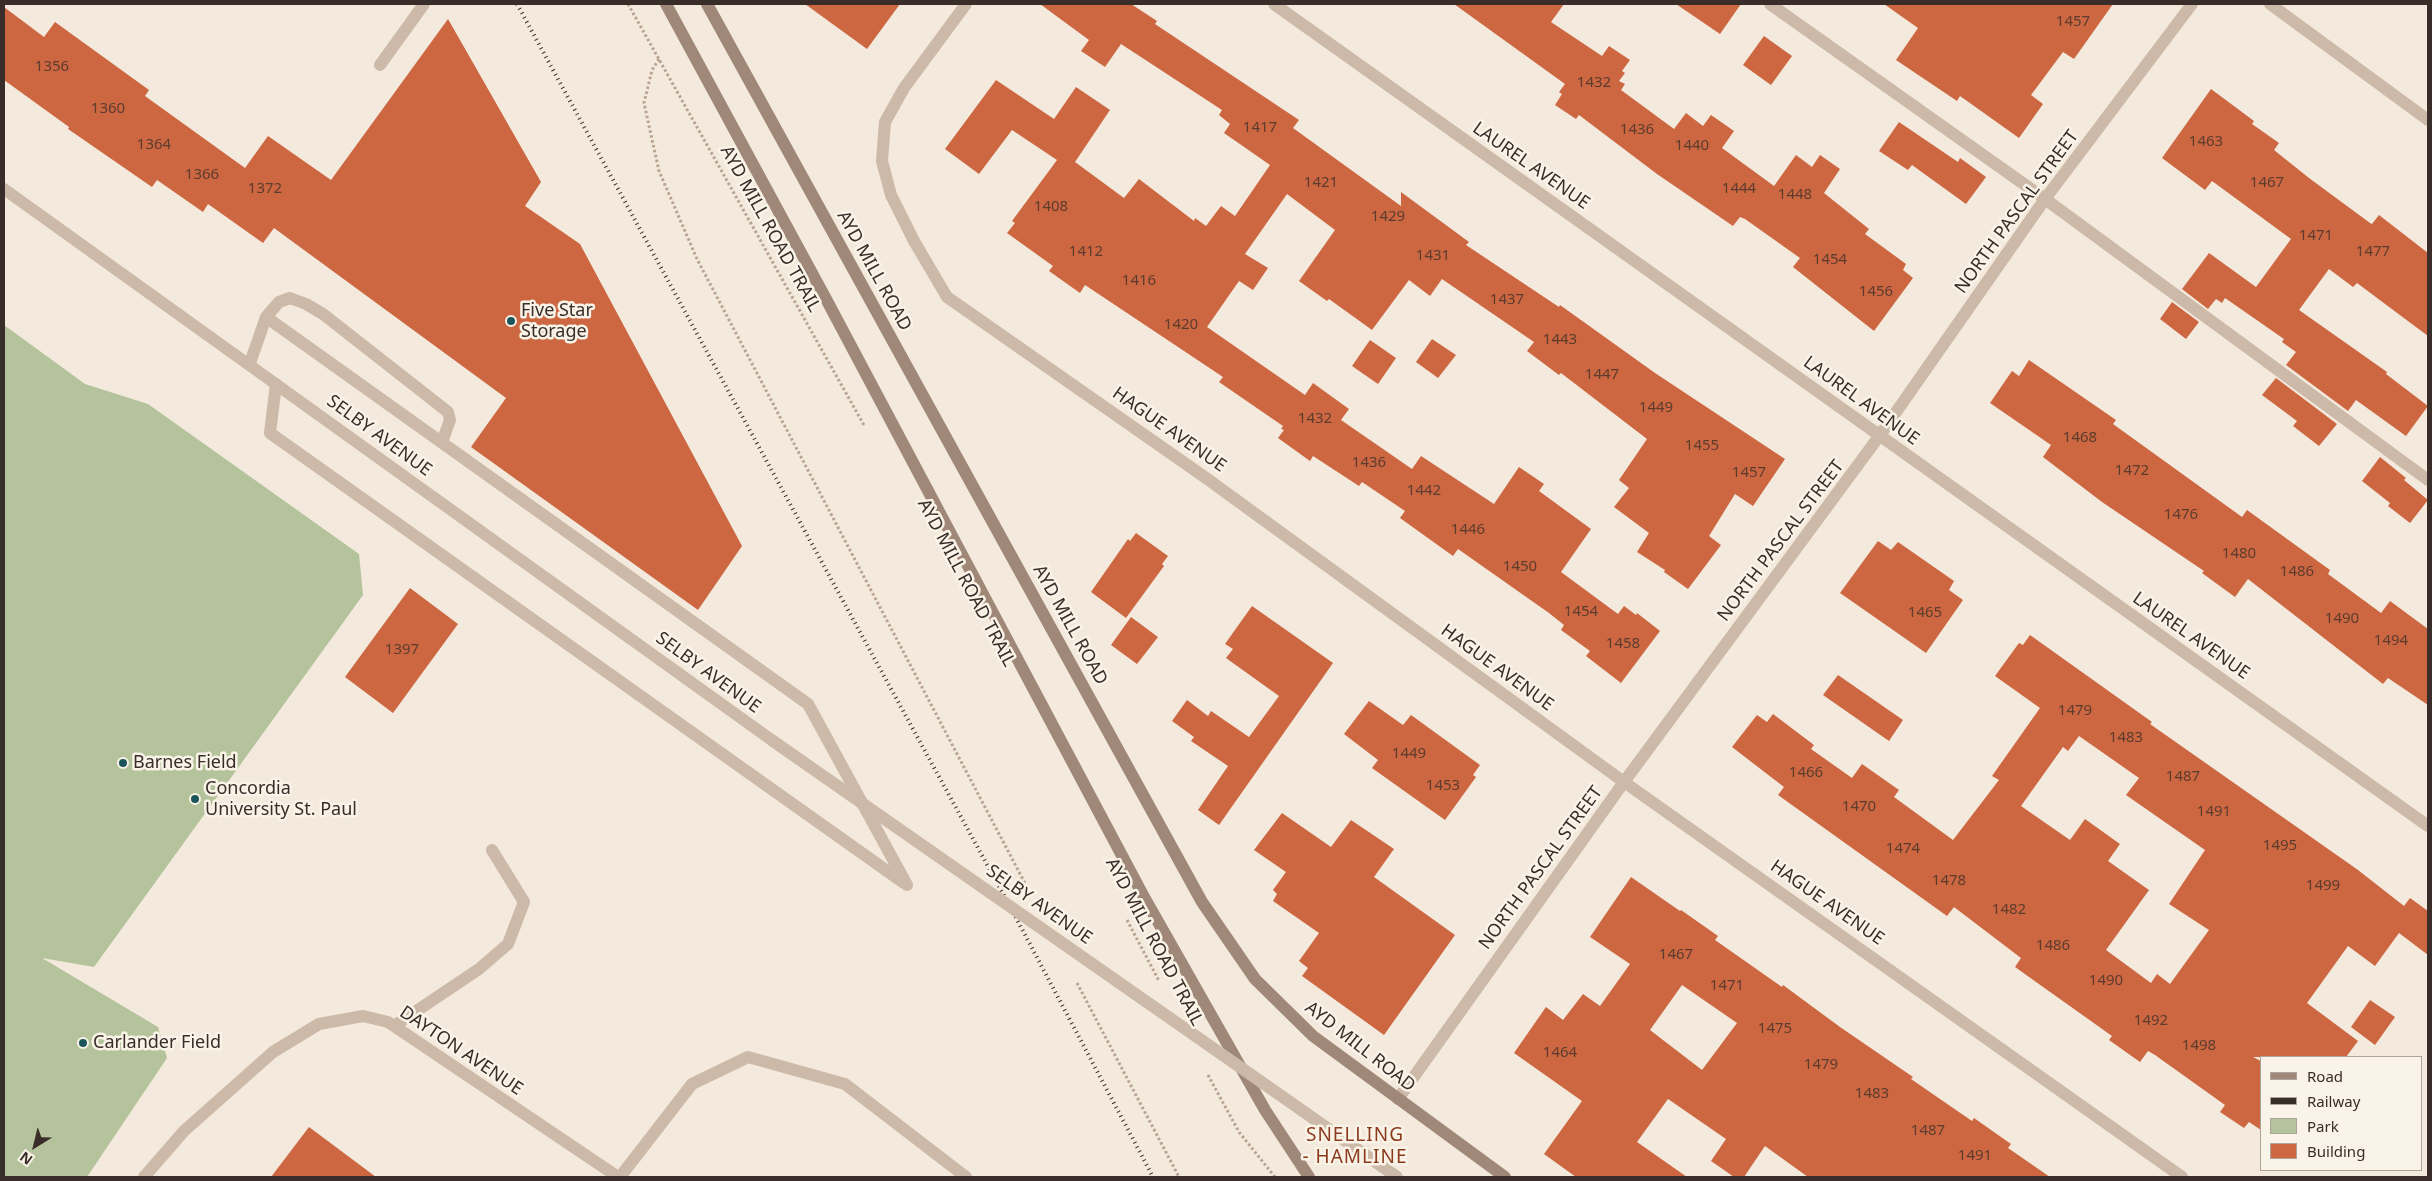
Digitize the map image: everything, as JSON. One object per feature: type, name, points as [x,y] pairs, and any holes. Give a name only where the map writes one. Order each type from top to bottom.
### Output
[{"type":"main road","points":[[666,4],[825,296],[1144,897],[1266,1110],[1309,1177]]},
{"type":"main road","name":"AYD MILL ROAD","points":[[707,4],[1202,902],[1255,979],[1313,1036],[1505,1177]]},
{"type":"street","points":[[380,65],[424,4]]},
{"type":"street","name":"HAGUE AVENUE","points":[[966,4],[904,88],[885,122],[882,161],[891,195],[914,241],[947,297],[1206,478],[1624,782],[2182,1177]]},
{"type":"street","name":"LAUREL AVENUE","points":[[1274,4],[2428,826]]},
{"type":"street","points":[[1770,4],[2045,199],[2428,480]]},
{"type":"street","name":"NORTH PASCAL STREET","points":[[1398,1099],[1624,782],[1880,435],[2045,199],[2192,4]]},
{"type":"street","points":[[2270,4],[2428,120]]},
{"type":"street","name":"SELBY AVENUE","points":[[4,189],[250,363],[276,384],[773,741],[1397,1177]]},
{"type":"street","points":[[250,363],[266,317],[279,302],[290,298],[323,314],[448,412],[450,420],[442,442]]},
{"type":"street","points":[[266,317],[808,704],[907,885],[270,433],[276,384]]},
{"type":"street","points":[[394,1026],[480,969],[508,944],[524,902],[492,850]]},
{"type":"street","name":"DAYTON AVENUE","points":[[144,1177],[184,1131],[273,1052],[319,1024],[363,1016],[388,1022],[619,1177]]},
{"type":"street","points":[[619,1177],[692,1084],[748,1056],[845,1084],[966,1177]]},
{"type":"path","name":"AYD MILL ROAD TRAIL","points":[[628,4],[869,434]]},
{"type":"path","points":[[659,60],[652,70],[644,103],[659,171],[697,258],[1031,895]]},
{"type":"path","name":"AYD MILL ROAD TRAIL","points":[[1125,916],[1162,985]]},
{"type":"path","points":[[1072,974],[1179,1177]]},
{"type":"path","points":[[1207,1072],[1238,1132],[1275,1177]]},
{"type":"green space","name":"Barnes Field","points":[[4,325],[85,384],[148,404],[359,554],[363,595],[94,967],[42,958],[158,1027],[167,1058],[87,1177],[4,1177]]},
{"type":"building","points":[[805,4],[900,4],[867,49]]},
{"type":"building","points":[[1040,4],[1131,4],[1157,21],[1155,24],[1299,120],[1293,128],[1401,206],[1401,192],[1469,242],[1466,245],[1559,307],[1560,305],[1655,373],[1785,459],[1753,506],[1735,494],[1709,536],[1721,545],[1688,589],[1664,572],[1665,570],[1637,552],[1649,533],[1614,507],[1629,488],[1619,480],[1647,439],[1561,373],[1559,375],[1527,351],[1534,342],[1442,279],[1430,296],[1409,280],[1372,330],[1329,299],[1327,301],[1299,281],[1335,230],[1287,194],[1245,254],[1268,268],[1253,290],[1239,281],[1207,327],[1305,395],[1313,383],[1349,409],[1341,420],[1412,469],[1421,456],[1494,504],[1519,467],[1544,484],[1539,491],[1591,529],[1561,572],[1618,614],[1624,606],[1636,615],[1637,613],[1660,631],[1621,683],[1586,656],[1590,651],[1561,630],[1564,625],[1549,613],[1458,549],[1453,556],[1400,518],[1405,511],[1362,482],[1359,486],[1313,456],[1310,461],[1278,438],[1284,430],[1281,429],[1283,426],[1219,382],[1223,377],[1085,285],[1080,293],[1049,271],[1053,266],[1007,233],[1015,223],[1012,221],[1057,160],[1012,130],[979,174],[945,149],[996,80],[1054,119],[1076,87],[1110,110],[1075,162],[1124,198],[1139,179],[1194,221],[1195,218],[1206,226],[1221,206],[1235,216],[1270,165],[1224,133],[1230,124],[1219,115],[1222,110],[1121,44],[1105,67],[1081,51],[1089,40]]},
{"type":"building","points":[[1454,4],[1564,4],[1551,22],[1602,56],[1609,46],[1630,60],[1622,71],[1625,73],[1619,81],[1625,84],[1621,90],[1674,129],[1686,113],[1703,126],[1711,115],[1734,131],[1722,148],[1774,186],[1796,155],[1812,167],[1820,155],[1840,169],[1824,193],[1869,229],[1865,234],[1906,264],[1903,270],[1913,278],[1874,331],[1793,267],[1800,258],[1745,219],[1740,217],[1733,226],[1657,174],[1579,115],[1576,119],[1555,105],[1562,94],[1559,92],[1565,84]]},
{"type":"building","points":[[1676,4],[1741,4],[1720,34]]},
{"type":"building","points":[[1884,4],[2113,4],[2074,59],[2063,52],[2031,95],[2043,104],[2019,138],[1960,96],[1957,101],[1896,60],[1918,28]]},
{"type":"building","name":"Five Star Storage","points":[[4,7],[44,37],[55,22],[149,90],[145,96],[245,168],[268,136],[331,180],[448,19],[541,182],[525,206],[580,244],[742,546],[698,610],[471,447],[506,398],[274,228],[263,243],[208,204],[203,212],[157,180],[152,187],[68,129],[69,127],[4,80]]},
{"type":"building","points":[[1764,36],[1792,56],[1771,85],[1743,65]]},
{"type":"building","points":[[2211,89],[2254,121],[2252,124],[2279,143],[2274,150],[2309,178],[2370,223],[2372,224],[2379,215],[2428,253],[2428,336],[2357,283],[2353,287],[2329,269],[2299,310],[2387,372],[2386,374],[2428,406],[2406,436],[2356,400],[2348,411],[2286,365],[2296,352],[2282,342],[2284,339],[2225,298],[2222,303],[2216,299],[2208,309],[2182,289],[2209,253],[2256,287],[2291,239],[2212,181],[2205,190],[2162,158]]},
{"type":"building","points":[[1899,122],[1958,162],[1960,158],[1986,177],[1966,204],[1912,165],[1908,170],[1879,151]]},
{"type":"building","points":[[2172,302],[2199,322],[2186,339],[2160,319]]},
{"type":"building","points":[[1432,339],[1456,355],[1438,378],[1416,362]]},
{"type":"building","points":[[1370,340],[1396,358],[1378,384],[1352,366]]},
{"type":"building","points":[[2029,360],[2116,420],[2113,424],[2242,517],[2247,510],[2330,570],[2328,574],[2381,613],[2390,601],[2428,629],[2428,705],[2388,678],[2383,684],[2248,579],[2235,597],[2202,573],[2204,571],[2102,502],[2043,457],[2051,445],[1990,403],[2012,371],[2019,376]]},
{"type":"building","points":[[2276,378],[2337,424],[2319,446],[2293,426],[2297,421],[2262,395]]},
{"type":"building","points":[[2380,457],[2406,478],[2404,480],[2428,500],[2410,523],[2388,506],[2390,503],[2362,481]]},
{"type":"building","points":[[1136,533],[1168,556],[1162,564],[1164,566],[1126,618],[1091,592],[1128,539],[1130,541]]},
{"type":"building","points":[[1878,541],[1891,550],[1898,542],[1954,581],[1949,590],[1963,600],[1926,653],[1840,593]]},
{"type":"building","points":[[410,588],[458,624],[393,713],[345,677]]},
{"type":"building","points":[[1252,606],[1333,663],[1219,825],[1198,810],[1228,766],[1191,741],[1194,737],[1172,721],[1187,700],[1208,716],[1211,711],[1249,737],[1279,696],[1226,658],[1233,649],[1225,644]]},
{"type":"building","points":[[1131,617],[1158,637],[1137,664],[1111,645]]},
{"type":"building","points":[[2030,635],[2152,722],[2150,724],[2358,870],[2404,906],[2410,898],[2428,911],[2428,955],[2399,933],[2375,966],[2348,946],[2307,1003],[2358,1041],[2347,1056],[2253,1057],[2260,1060],[2260,1129],[2249,1122],[2244,1128],[2220,1112],[2225,1105],[2155,1055],[2148,1051],[2140,1062],[2109,1040],[2112,1036],[2015,967],[2021,958],[1954,907],[1947,916],[1778,795],[1784,787],[1732,747],[1757,715],[1767,722],[1773,714],[1814,745],[1811,749],[1852,778],[1862,764],[1899,790],[1894,797],[1953,840],[1999,780],[1992,776],[2040,708],[1995,676],[2019,643],[2023,645]],"holes":[[[2079,736],[2139,778],[2126,795],[2205,850],[2169,904],[2209,930],[2170,984],[2157,974],[2151,983],[2106,950],[2149,890],[2108,861],[2120,844],[2085,819],[2070,840],[2021,806],[2063,747],[2068,751]]]},
{"type":"building","points":[[1838,675],[1903,720],[1889,741],[1823,695]]},
{"type":"building","points":[[1369,701],[1403,725],[1411,715],[1480,765],[1473,775],[1476,777],[1445,820],[1372,768],[1378,760],[1344,734]]},
{"type":"building","points":[[1282,813],[1331,847],[1351,820],[1394,849],[1374,877],[1455,935],[1384,1035],[1302,976],[1308,968],[1299,961],[1319,933],[1273,901],[1277,894],[1273,890],[1286,872],[1254,850]]},
{"type":"building","points":[[1631,877],[1718,936],[1715,940],[1782,987],[1783,985],[1913,1077],[1911,1079],[1972,1121],[1974,1118],[2011,1144],[2008,1148],[2050,1177],[1808,1177],[1765,1146],[1744,1177],[1734,1177],[1711,1161],[1726,1139],[1668,1099],[1637,1142],[1687,1177],[1576,1177],[1544,1154],[1582,1101],[1514,1053],[1546,1007],[1563,1020],[1583,994],[1600,1006],[1630,964],[1590,937]],"holes":[[[1682,985],[1737,1023],[1702,1070],[1650,1030]]]},
{"type":"building","points":[[2370,1000],[2395,1017],[2375,1045],[2351,1027]]},
{"type":"building","points":[[309,1127],[376,1177],[271,1177]]},
{"type":"railway","points":[[517,4],[1014,914],[1153,1177]]},
{"type":"place","name":"Five Star Storage","points":[[511,321]]},
{"type":"place","name":"Barnes Field","points":[[123,763]]},
{"type":"place","name":"Concordia University St. Paul","points":[[195,799]]},
{"type":"place","name":"Carlander Field","points":[[83,1043]]},
{"type":"district","name":"SNELLING - HAMLINE","points":[[1355,1147]]}]
